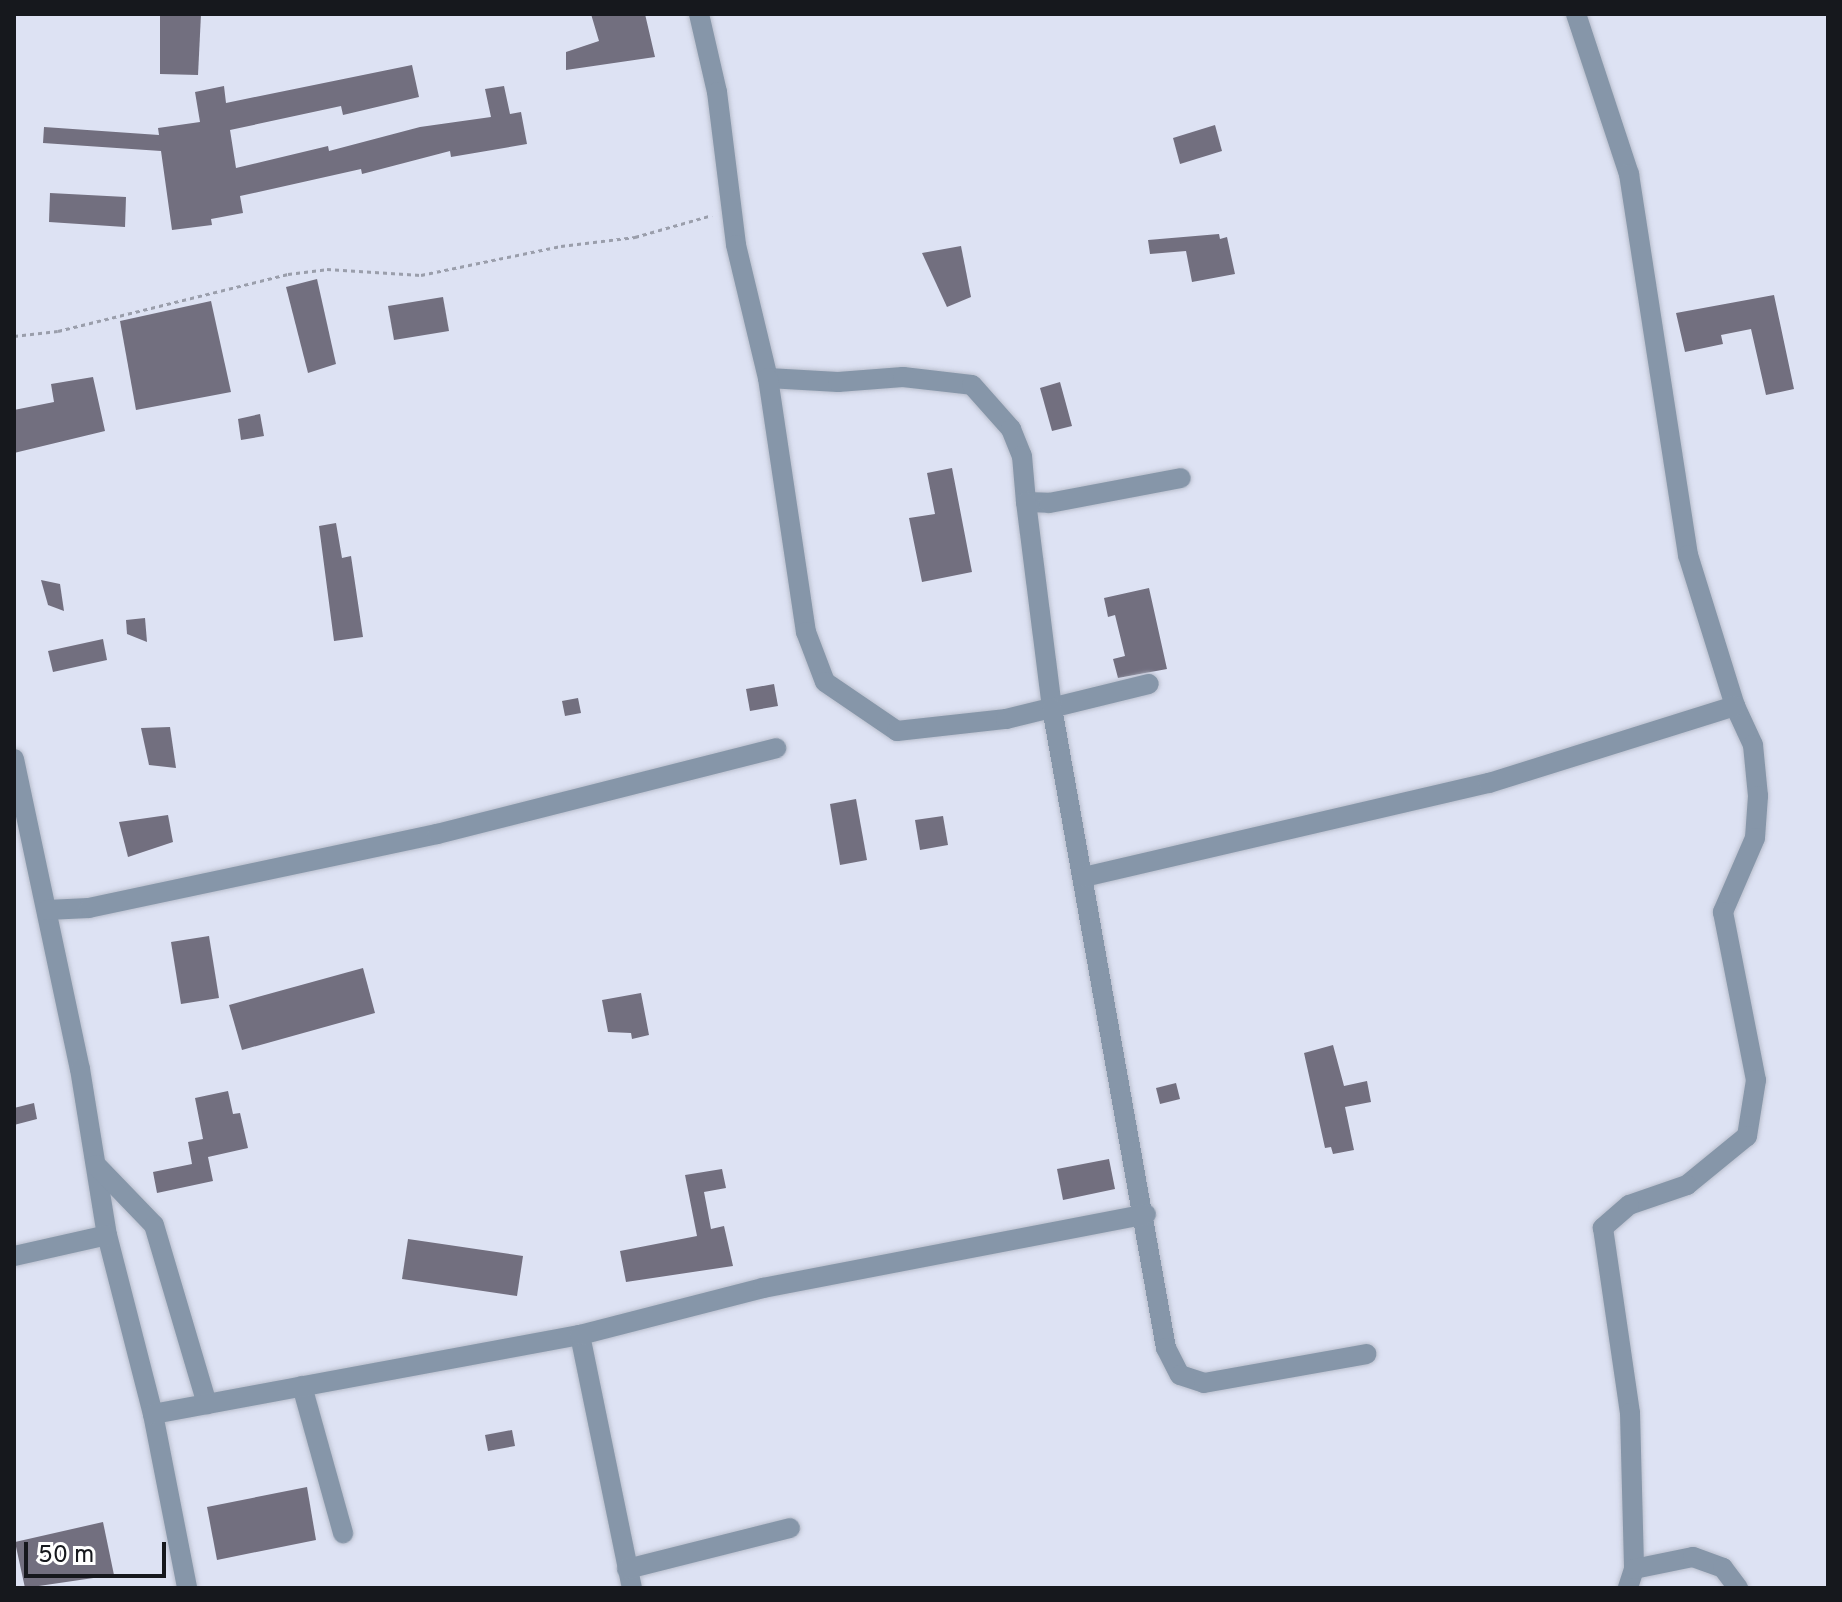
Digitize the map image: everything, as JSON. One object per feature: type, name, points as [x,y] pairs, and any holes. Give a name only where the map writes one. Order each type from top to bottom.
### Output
[{"type":"street","points":[[699,14],[717,92],[731,208],[768,378],[806,632],[825,682],[897,731],[1006,719],[1149,684]]},
{"type":"street","points":[[1576,14],[1629,174],[1688,555],[1735,706],[1753,745],[1758,796],[1755,838],[1723,912],[1724,928],[1748,1025],[1754,1112],[1747,1136],[1732,1153],[1687,1185],[1629,1205],[1603,1228],[1630,1413],[1631,1578],[1693,1557],[1723,1568],[1738,1588]]},
{"type":"street","points":[[768,378],[838,382],[903,377],[972,385],[1011,429],[1022,456],[1052,708],[1146,1214],[1166,1348],[1180,1375],[1204,1383],[1366,1354]]},
{"type":"street","points":[[1026,502],[1049,503],[1181,478]]},
{"type":"street","points":[[1084,877],[1489,783],[1735,706]]},
{"type":"street","points":[[47,910],[89,908],[437,834],[776,748]]},
{"type":"street","points":[[14,759],[47,910],[107,1235],[153,1414],[187,1588]]},
{"type":"street","points":[[96,1165],[154,1225],[207,1404]]},
{"type":"street","points":[[153,1414],[580,1335],[763,1288],[1146,1214]]},
{"type":"street","points":[[14,1256],[107,1235]]},
{"type":"street","points":[[580,1335],[630,1579],[790,1528]]},
{"type":"street","points":[[302,1386],[343,1533]]},
{"type":"path","points":[[14,336],[58,331],[288,274],[327,269],[421,275],[635,237],[731,208]]},
{"type":"building","points":[[160,14],[201,14],[198,75],[160,74]]},
{"type":"building","points":[[591,14],[645,14],[655,57],[566,70],[566,52],[599,41]]},
{"type":"building","points":[[412,65],[419,97],[343,115],[341,106],[230,130],[236,168],[328,146],[329,151],[420,127],[491,117],[485,89],[504,86],[510,114],[521,112],[527,144],[451,157],[450,151],[362,174],[361,169],[240,196],[243,213],[211,219],[212,225],[172,230],[161,151],[43,143],[44,127],[159,135],[158,128],[200,122],[195,92],[224,86],[226,103]]},
{"type":"building","points":[[1215,125],[1222,151],[1180,164],[1173,138]]},
{"type":"building","points":[[50,193],[126,197],[125,227],[49,222]]},
{"type":"building","points":[[1219,234],[1220,239],[1227,237],[1235,274],[1192,282],[1186,251],[1150,254],[1148,240]]},
{"type":"building","points":[[961,246],[971,297],[947,307],[922,253]]},
{"type":"building","points":[[317,279],[336,364],[308,373],[286,287]]},
{"type":"building","points":[[1774,295],[1794,389],[1766,395],[1751,329],[1721,335],[1723,344],[1685,352],[1676,313]]},
{"type":"building","points":[[443,297],[449,331],[394,340],[388,306]]},
{"type":"building","points":[[211,301],[231,392],[136,410],[120,321]]},
{"type":"building","points":[[93,377],[105,431],[14,453],[14,410],[54,402],[51,384]]},
{"type":"building","points":[[1060,382],[1072,426],[1052,431],[1040,388]]},
{"type":"building","points":[[260,414],[264,436],[241,440],[238,419]]},
{"type":"building","points":[[952,468],[972,572],[922,582],[909,518],[935,514],[927,473]]},
{"type":"building","points":[[336,523],[342,558],[351,556],[363,637],[334,641],[319,526]]},
{"type":"building","points":[[41,580],[60,584],[64,611],[48,605]]},
{"type":"building","points":[[1149,588],[1167,669],[1118,678],[1113,659],[1125,656],[1115,615],[1108,617],[1104,598]]},
{"type":"building","points":[[145,618],[147,642],[127,634],[126,620]]},
{"type":"building","points":[[103,639],[107,660],[53,672],[48,651]]},
{"type":"building","points":[[774,684],[778,706],[750,711],[746,689]]},
{"type":"building","points":[[578,698],[581,713],[565,716],[562,701]]},
{"type":"building","points":[[170,727],[176,768],[149,765],[141,728]]},
{"type":"building","points":[[856,799],[867,860],[840,865],[830,804]]},
{"type":"building","points":[[168,815],[173,842],[128,857],[119,822]]},
{"type":"building","points":[[943,816],[948,845],[920,850],[915,820]]},
{"type":"building","points":[[209,936],[219,998],[181,1004],[171,942]]},
{"type":"building","points":[[363,968],[375,1013],[242,1050],[229,1005]]},
{"type":"building","points":[[641,993],[649,1035],[632,1039],[631,1033],[608,1032],[602,1000]]},
{"type":"building","points":[[1333,1045],[1344,1086],[1367,1081],[1371,1102],[1345,1107],[1354,1150],[1333,1154],[1331,1147],[1325,1148],[1304,1053]]},
{"type":"building","points":[[1176,1083],[1180,1099],[1160,1104],[1156,1088]]},
{"type":"building","points":[[228,1091],[233,1114],[240,1113],[248,1148],[208,1157],[213,1181],[157,1193],[153,1172],[192,1164],[188,1142],[203,1139],[195,1098]]},
{"type":"building","points":[[34,1103],[37,1119],[14,1125],[14,1108]]},
{"type":"building","points":[[1109,1159],[1115,1189],[1063,1200],[1057,1169]]},
{"type":"building","points":[[722,1169],[726,1188],[704,1192],[711,1229],[724,1226],[733,1266],[626,1282],[620,1251],[697,1236],[685,1175]]},
{"type":"building","points":[[408,1239],[523,1256],[517,1296],[402,1279]]},
{"type":"building","points":[[512,1430],[515,1446],[488,1451],[485,1435]]},
{"type":"building","points":[[307,1487],[316,1540],[217,1560],[207,1507]]},
{"type":"building","points":[[103,1522],[114,1575],[25,1588],[15,1542]]}]
